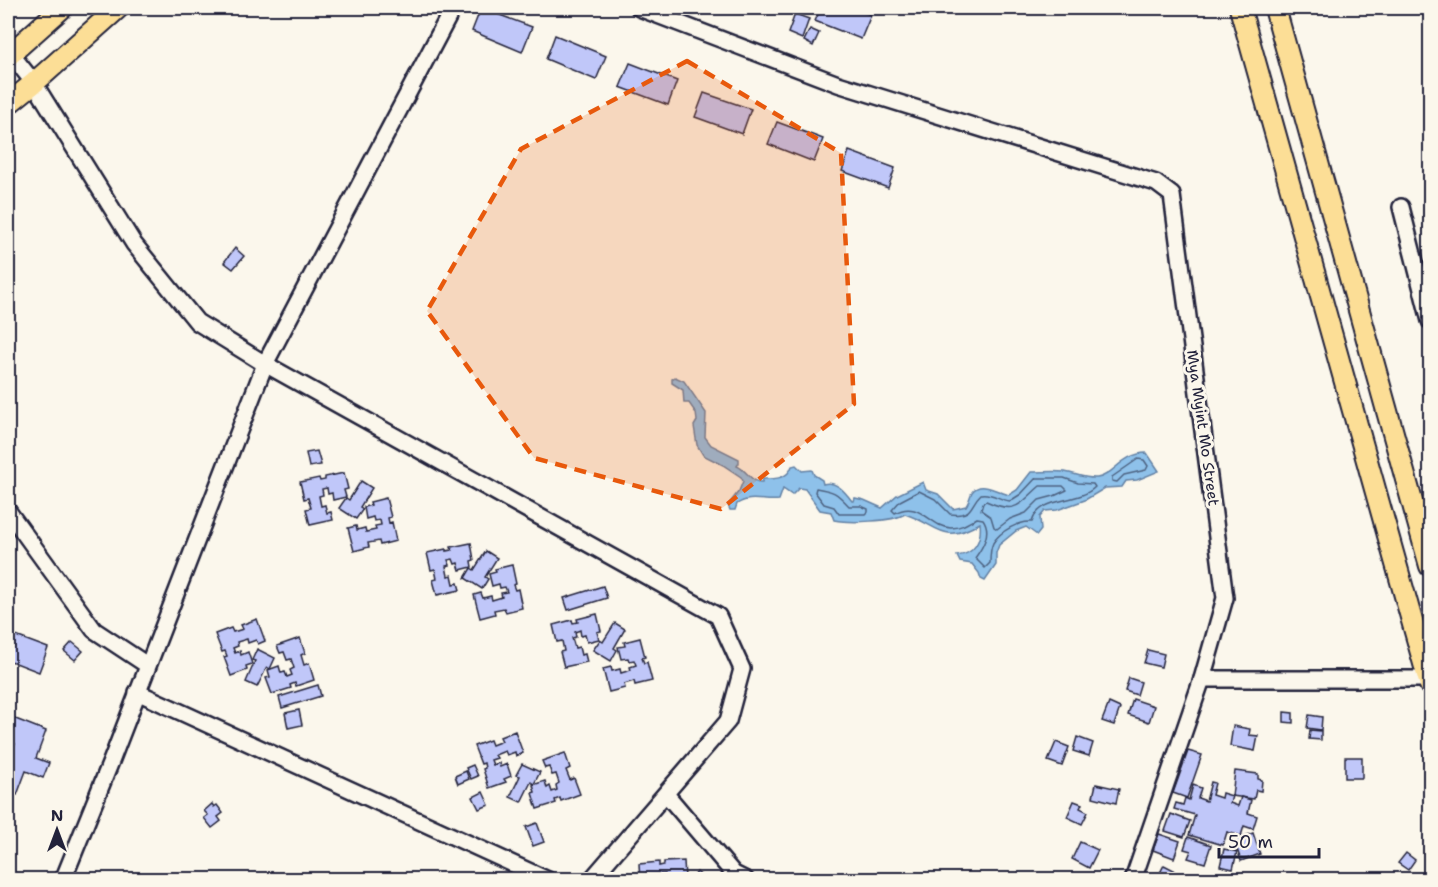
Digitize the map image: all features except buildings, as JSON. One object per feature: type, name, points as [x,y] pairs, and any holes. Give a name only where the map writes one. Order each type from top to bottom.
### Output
[{"type":"main road","points":[[9,55],[62,8]]},
{"type":"main road","points":[[8,104],[118,8]]},
{"type":"main road","points":[[1240,8],[1430,681]]},
{"type":"main road","points":[[1275,8],[1431,566]]},
{"type":"street","points":[[63,879],[265,364],[453,8]]},
{"type":"street","name":"Mya Myint Mo Street","points":[[639,8],[838,84],[1156,183],[1172,195],[1225,598],[1202,679],[1133,879]]},
{"type":"street","points":[[9,55],[34,83],[134,244],[197,322],[265,364],[718,616],[742,669],[728,721],[591,879]]},
{"type":"street","points":[[1401,207],[1431,321]]},
{"type":"street","points":[[8,511],[94,630],[147,665]]},
{"type":"street","points":[[1202,679],[1430,681]]},
{"type":"street","points":[[137,692],[548,879]]},
{"type":"street","points":[[666,794],[734,874],[746,879]]},
{"type":"highlighted area","points":[[687,61],[841,153],[854,404],[721,509],[534,458],[427,311],[521,149]]},
{"type":"water","points":[[675,377],[684,381],[706,413],[705,437],[711,445],[739,459],[737,466],[758,482],[784,476],[792,466],[796,465],[802,471],[812,470],[823,484],[828,483],[840,488],[852,501],[855,498],[864,500],[882,508],[897,495],[923,482],[926,490],[938,494],[953,509],[966,506],[972,492],[980,487],[1009,495],[1017,490],[1031,472],[1065,472],[1097,478],[1108,473],[1124,460],[1147,453],[1159,471],[1137,480],[1126,481],[1122,487],[1105,488],[1085,500],[1057,510],[1045,511],[1040,517],[1041,530],[1037,535],[1026,527],[1016,531],[999,545],[996,565],[985,581],[981,579],[972,564],[960,562],[957,556],[963,555],[976,545],[980,535],[980,523],[967,530],[949,533],[905,514],[891,519],[870,521],[834,520],[831,512],[820,510],[805,489],[799,488],[792,495],[783,489],[779,500],[742,501],[737,504],[735,510],[730,510],[728,505],[739,491],[743,481],[741,477],[723,465],[703,455],[697,445],[694,426],[697,421],[696,413],[689,403],[684,403],[683,390],[672,383]]}]
